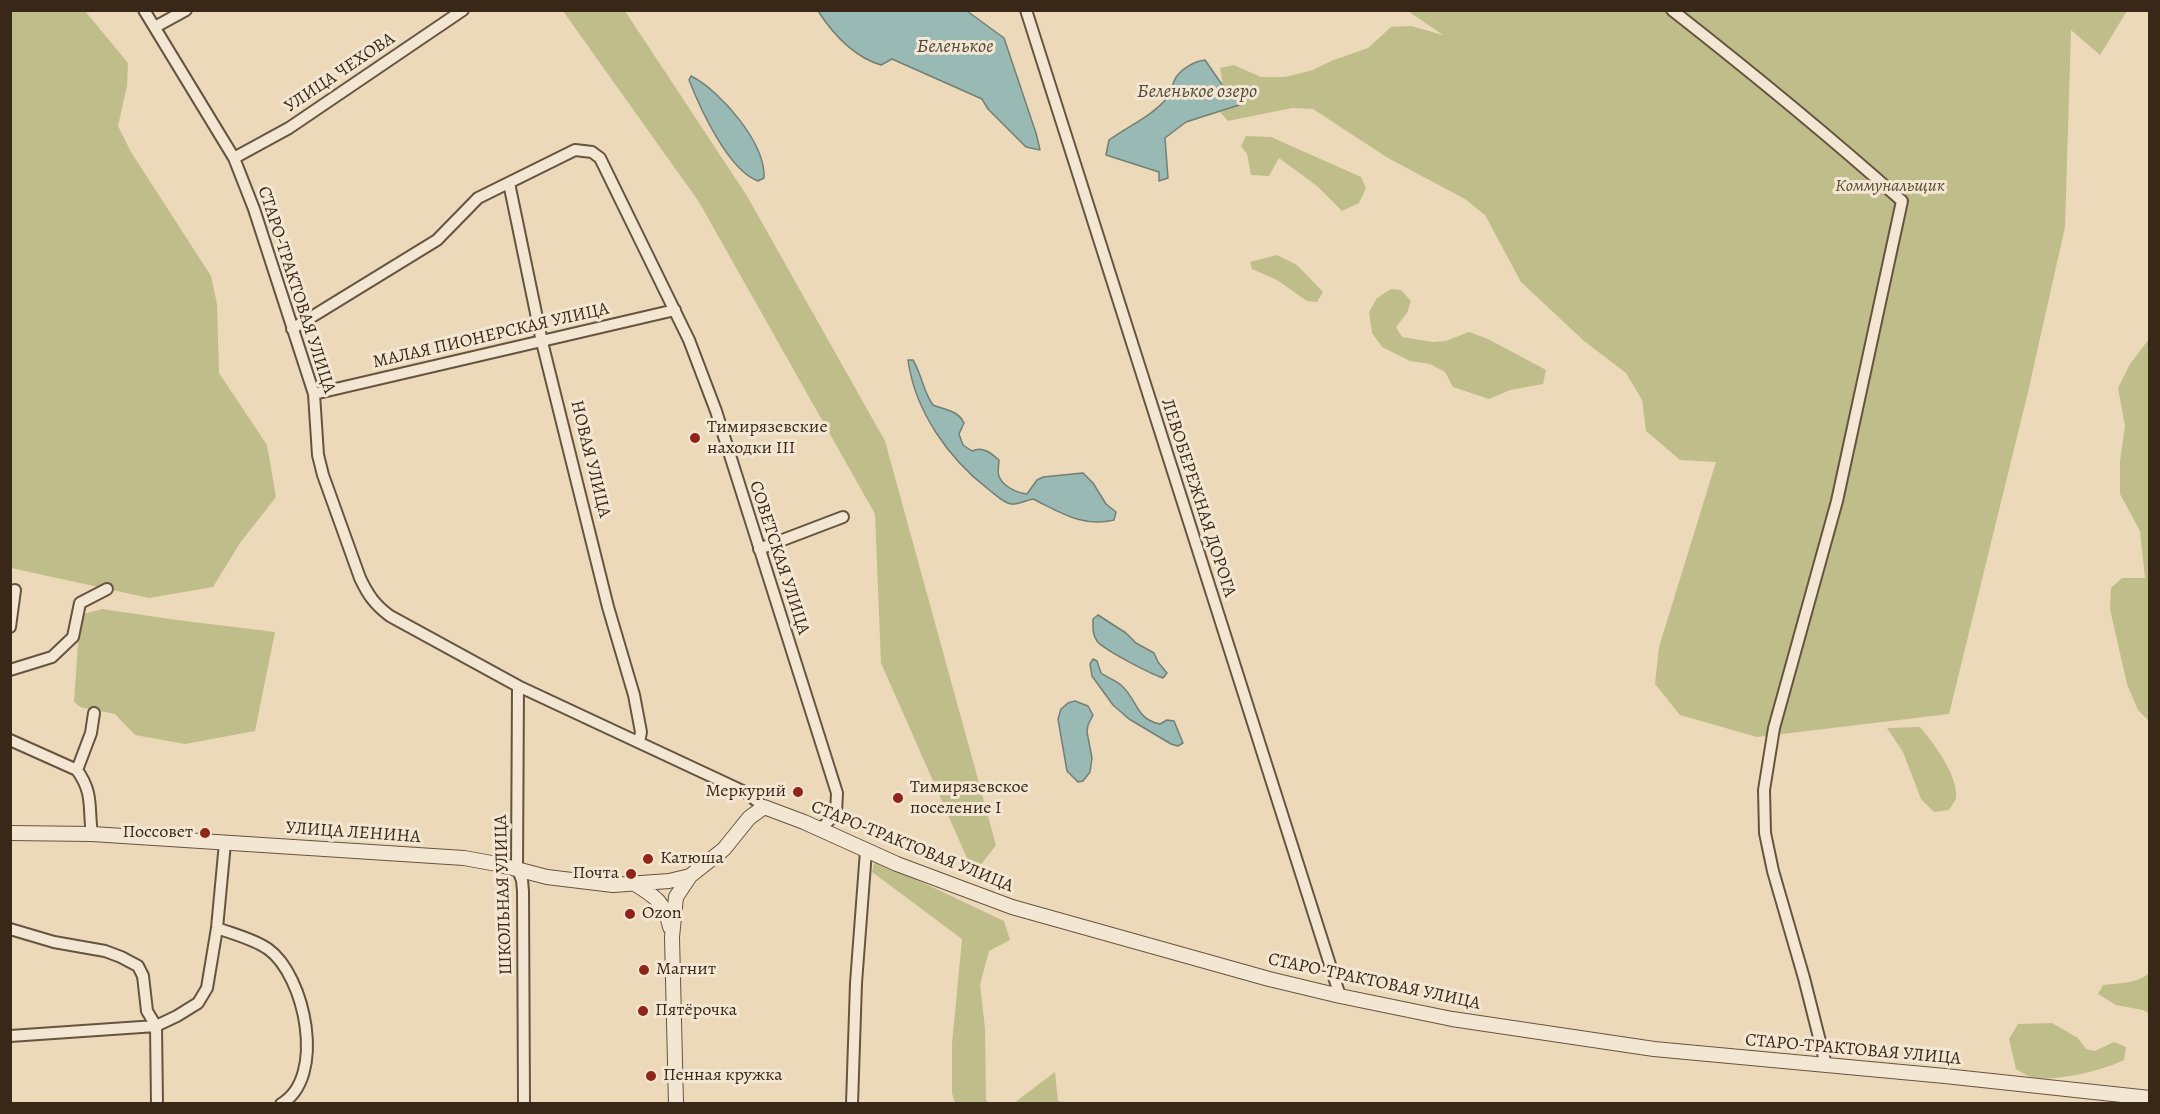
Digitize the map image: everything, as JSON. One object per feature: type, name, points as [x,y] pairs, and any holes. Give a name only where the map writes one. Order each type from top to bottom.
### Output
[{"type":"street","name":"СТАРО-ТРАКТОВАЯ УЛИЦА","points":[[144,10],[234,158],[270,255],[314,394],[318,455],[323,475],[360,578],[368,594],[377,606],[390,616],[518,686],[747,793],[764,807],[866,851],[1012,907],[1269,979],[1340,996],[1520,1031],[1654,1049],[2150,1098]]},
{"type":"street","points":[[155,27],[186,10]]},
{"type":"street","name":"УЛИЦА ЧЕХОВА","points":[[234,158],[289,128],[462,10]]},
{"type":"street","name":"ЛЕВОБЕРЕЖНАЯ ДОРОГА","points":[[1026,10],[1340,996]]},
{"type":"street","points":[[1672,10],[1782,97],[1902,201],[1837,501],[1774,729],[1764,790],[1765,833],[1773,871],[1826,1065]]},
{"type":"street","name":"СОВЕТСКАЯ УЛИЦА","points":[[509,183],[575,150],[592,152],[600,158],[675,310],[716,411],[837,793],[836,813],[820,830]]},
{"type":"street","points":[[292,329],[423,250],[450,229],[478,198],[509,183]]},
{"type":"street","name":"НОВАЯ УЛИЦА","points":[[509,183],[542,342],[608,607],[634,695],[641,732],[639,742]]},
{"type":"street","name":"МАЛАЯ ПИОНЕРСКАЯ УЛИЦА","points":[[314,394],[675,310]]},
{"type":"street","points":[[759,549],[843,517]]},
{"type":"street","points":[[10,670],[52,657],[73,637],[80,603],[107,589]]},
{"type":"street","points":[[10,627],[13,591]]},
{"type":"street","name":"ШКОЛЬНАЯ УЛИЦА","points":[[518,686],[517,868],[522,880],[523,891],[524,1102]]},
{"type":"street","points":[[77,770],[91,733],[94,713]]},
{"type":"street","points":[[10,740],[77,770],[89,793],[92,834]]},
{"type":"street","points":[[676,1104],[672,937],[676,897],[690,876],[724,849],[749,818],[764,807]]},
{"type":"street","name":"УЛИЦА ЛЕНИНА","points":[[10,832],[92,834],[464,858],[517,868],[547,877],[613,885],[669,881],[690,876]]},
{"type":"street","points":[[10,1036],[156,1026],[198,1003],[207,988],[217,928],[225,843]]},
{"type":"street","points":[[852,1104],[856,983],[866,851]]},
{"type":"street","points":[[636,884],[654,896],[663,906],[672,937]]},
{"type":"street","points":[[217,928],[267,948],[280,960],[304,1010],[308,1040],[302,1075],[290,1098],[281,1104]]},
{"type":"street","points":[[10,929],[54,942],[105,951],[138,966],[143,976],[147,1011],[156,1026],[157,1104]]},
{"type":"green space","points":[[11,11],[85,11],[128,63],[127,86],[118,126],[131,152],[211,276],[217,304],[219,373],[267,445],[276,497],[240,543],[213,587],[149,598],[11,568]]},
{"type":"green space","points":[[563,11],[625,11],[747,196],[885,441],[996,845],[974,874],[881,663],[875,514],[699,202]]},
{"type":"green space","name":"Коммунальщик","points":[[1408,11],[2127,11],[2100,55],[2071,30],[2065,227],[2028,392],[1949,714],[1757,737],[1680,715],[1655,684],[1659,647],[1716,462],[1680,460],[1646,431],[1642,400],[1626,373],[1584,341],[1521,282],[1485,215],[1465,199],[1388,158],[1313,109],[1292,108],[1228,121],[1220,112],[1239,105],[1235,92],[1223,86],[1220,68],[1234,65],[1261,77],[1285,77],[1313,70],[1368,48],[1391,27],[1411,26],[1443,35]]},
{"type":"green space","points":[[1246,136],[1271,137],[1361,177],[1366,188],[1359,203],[1342,211],[1317,186],[1279,158],[1269,176],[1251,175],[1247,154],[1241,146]]},
{"type":"green space","points":[[1277,255],[1297,265],[1323,292],[1317,302],[1307,301],[1277,280],[1252,269],[1250,262]]},
{"type":"green space","points":[[1391,289],[1401,290],[1411,301],[1407,313],[1396,327],[1402,337],[1433,342],[1446,341],[1469,332],[1488,339],[1546,370],[1543,384],[1510,390],[1489,399],[1453,387],[1445,372],[1430,364],[1410,361],[1382,347],[1372,333],[1369,312],[1377,298]]},
{"type":"green space","points":[[2149,339],[2149,721],[2138,710],[2127,684],[2110,609],[2111,588],[2122,578],[2145,578],[2140,531],[2120,494],[2120,461],[2125,426],[2118,388],[2130,364]]},
{"type":"green space","points":[[102,609],[275,632],[255,731],[185,744],[135,735],[115,714],[80,707],[74,702],[80,615]]},
{"type":"green space","points":[[1920,727],[1938,751],[1953,780],[1956,798],[1949,810],[1934,812],[1921,799],[1903,752],[1887,728]]},
{"type":"green space","points":[[875,860],[1004,921],[1010,940],[989,951],[980,985],[985,1028],[986,1100],[990,1103],[955,1103],[952,1093],[952,1044],[962,939],[872,872]]},
{"type":"green space","points":[[2149,973],[2149,1013],[2116,1005],[2098,994],[2103,985],[2133,981]]},
{"type":"green space","points":[[2052,1023],[2078,1038],[2086,1049],[2095,1051],[2114,1042],[2126,1047],[2124,1060],[2091,1072],[2063,1077],[2038,1078],[2028,1076],[2016,1069],[2009,1039],[2018,1024]]},
{"type":"green space","points":[[1055,1072],[1058,1101],[1071,1103],[1014,1103]]},
{"type":"water","name":"Беленькое","points":[[818,11],[967,11],[1004,38],[1040,150],[1026,147],[988,109],[982,99],[892,59],[881,65],[862,56],[837,36]]},
{"type":"water","name":"Беленькое озеро","points":[[1205,60],[1223,86],[1244,99],[1239,105],[1186,122],[1165,138],[1168,178],[1159,181],[1159,172],[1106,155],[1109,140],[1161,105],[1169,96],[1175,78],[1182,70],[1193,63]]},
{"type":"water","points":[[691,76],[715,93],[740,120],[758,150],[763,164],[764,178],[758,181],[747,175],[726,152],[700,106],[689,80]]},
{"type":"water","points":[[908,360],[913,360],[933,405],[955,413],[964,423],[959,434],[963,445],[972,451],[980,449],[987,451],[999,460],[998,474],[1007,486],[1027,494],[1037,480],[1043,477],[1083,473],[1093,483],[1106,504],[1116,512],[1114,520],[1092,522],[1072,517],[1033,499],[1013,504],[999,498],[973,477],[936,432],[918,397]]},
{"type":"water","points":[[1098,615],[1126,633],[1136,643],[1154,653],[1167,673],[1163,678],[1101,645],[1094,633],[1093,619]]},
{"type":"water","points":[[1093,659],[1097,661],[1101,673],[1119,683],[1127,691],[1146,718],[1160,724],[1167,720],[1174,721],[1183,743],[1178,746],[1171,744],[1129,719],[1113,705],[1092,676],[1090,664]]},
{"type":"water","points":[[1075,701],[1088,706],[1093,715],[1087,732],[1092,758],[1090,772],[1083,781],[1078,782],[1067,771],[1058,719],[1061,709]]},
{"type":"place","name":"Тимирязевские находки III","points":[[695,438]]},
{"type":"place","name":"Меркурий","points":[[798,792]]},
{"type":"place","name":"Тимирязевское поселение I","points":[[898,798]]},
{"type":"place","name":"Поссовет","points":[[205,833]]},
{"type":"place","name":"Катюша","points":[[648,859]]},
{"type":"place","name":"Почта","points":[[631,874]]},
{"type":"place","name":"Ozon","points":[[630,914]]},
{"type":"place","name":"Магнит","points":[[644,970]]},
{"type":"place","name":"Пятёрочка","points":[[643,1011]]},
{"type":"place","name":"Пенная кружка","points":[[651,1076]]}]
